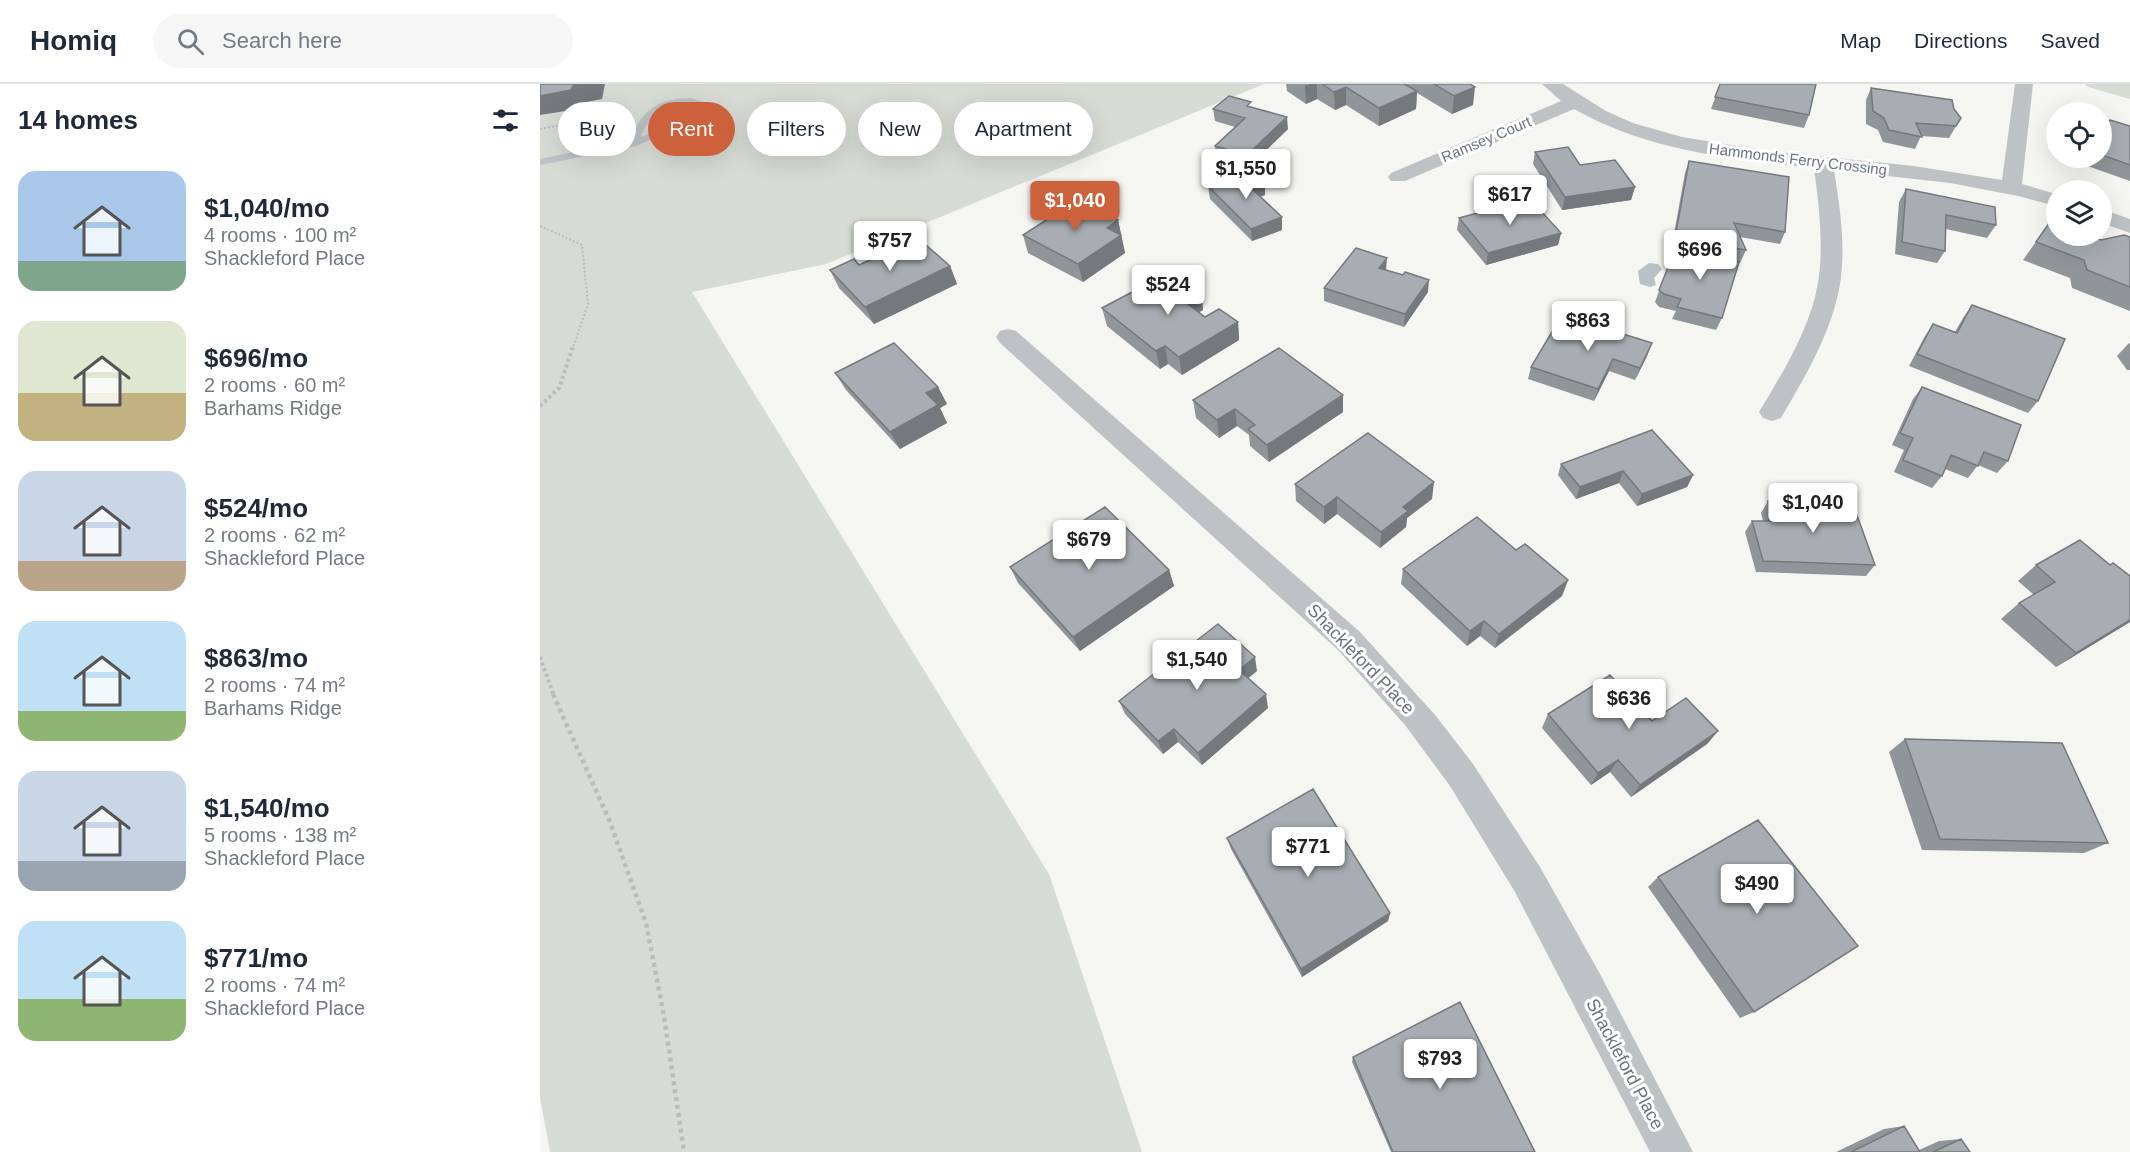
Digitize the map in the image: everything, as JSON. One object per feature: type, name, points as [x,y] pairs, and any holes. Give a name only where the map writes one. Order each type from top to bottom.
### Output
[{"type":"street","name":"Hammonds Ferry Crossing","points":[[1551,84],[1574,102],[1617,122],[1688,145],[1823,164],[1964,179],[2011,187],[2046,197]]},
{"type":"street","points":[[2011,187],[2024,84]]},
{"type":"street","name":"Ramsey Court","points":[[1398,177],[1574,102]]},
{"type":"street","points":[[1772,412],[1798,367],[1823,307],[1829,284],[1832,246],[1831,214],[1823,164]]},
{"type":"street","points":[[2112,219],[2130,227]]},
{"type":"street","name":"Shackleford Place","points":[[1008,337],[1349,641],[1419,718],[1498,831],[1537,898],[1671,1152]]},
{"type":"lane","points":[[699,100],[707,105],[704,114],[686,124],[633,144],[646,117],[659,107],[680,101],[699,100]]},
{"type":"lane","points":[[540,162],[571,156]]},
{"type":"path","points":[[540,226],[582,245],[588,304],[560,387],[540,406]]},
{"type":"path","points":[[540,657],[568,729],[610,822],[646,924],[664,1016],[684,1152]]},
{"type":"shaded area","points":[[540,84],[1264,84],[1093,154],[1093,102],[954,102],[954,156],[1089,156],[826,264],[692,292],[1049,874],[1142,1152],[550,1152],[540,1097]]},
{"type":"shaded area","points":[[2084,84],[2130,84],[2130,99],[2088,87]]},
{"type":"shaded area","points":[[1649,263],[1658,264],[1662,269],[1654,278],[1656,285],[1650,287],[1640,284],[1638,271]]},
{"type":"building","points":[[540,84],[574,84],[571,90],[540,96]]},
{"type":"building","points":[[1322,84],[1404,84],[1417,91],[1379,108],[1346,87],[1334,92]]},
{"type":"building","points":[[1434,84],[1470,84],[1475,87],[1454,96]]},
{"type":"building","points":[[1720,84],[1816,84],[1809,115],[1715,97]]},
{"type":"building","points":[[1871,88],[1952,100],[1954,109],[1961,118],[1956,126],[1916,123],[1922,137],[1889,130],[1884,118],[1873,111]]},
{"type":"building","points":[[1229,96],[1251,102],[1247,106],[1287,117],[1247,155],[1215,146],[1245,118],[1213,109]]},
{"type":"building","points":[[2112,121],[2130,126],[2130,165],[2112,159]]},
{"type":"building","points":[[1568,147],[1580,165],[1615,160],[1635,187],[1565,197],[1535,152]]},
{"type":"building","points":[[1689,161],[1789,177],[1785,232],[1734,223],[1746,250],[1675,238]]},
{"type":"building","points":[[1252,171],[1265,183],[1251,188],[1282,217],[1251,229],[1208,186]]},
{"type":"building","points":[[1906,189],[1995,207],[1996,225],[1946,215],[1945,251],[1902,242]]},
{"type":"building","points":[[1530,199],[1561,233],[1488,253],[1459,218]]},
{"type":"building","points":[[1077,200],[1118,220],[1107,228],[1121,235],[1078,264],[1023,235]]},
{"type":"building","points":[[2046,228],[2046,246],[2036,242]]},
{"type":"building","points":[[2124,235],[2130,237],[2130,287],[2087,270],[2084,260],[2047,246],[2112,246],[2112,238]]},
{"type":"building","points":[[918,238],[950,266],[865,307],[830,270],[854,259],[859,265]]},
{"type":"building","points":[[1676,247],[1739,262],[1722,318],[1677,307],[1681,299],[1664,294],[1659,290]]},
{"type":"building","points":[[1356,248],[1387,258],[1379,268],[1403,275],[1405,272],[1429,280],[1405,314],[1324,288]]},
{"type":"building","points":[[1172,271],[1201,292],[1184,301],[1205,317],[1219,309],[1238,322],[1179,357],[1165,346],[1156,351],[1102,308]]},
{"type":"building","points":[[1972,305],[2065,339],[2038,401],[1917,354],[1933,324],[1957,333]]},
{"type":"building","points":[[1562,315],[1652,343],[1640,368],[1613,359],[1598,389],[1531,367]]},
{"type":"building","points":[[894,343],[938,387],[926,393],[938,405],[890,432],[835,373]]},
{"type":"building","points":[[1279,348],[1343,395],[1267,445],[1248,429],[1255,425],[1235,409],[1217,420],[1193,400]]},
{"type":"building","points":[[1922,387],[2021,425],[2008,461],[1984,452],[1978,466],[1951,455],[1942,476],[1903,460],[1913,438],[1900,433]]},
{"type":"building","points":[[1652,430],[1693,475],[1642,494],[1623,471],[1580,487],[1561,464]]},
{"type":"building","points":[[1368,433],[1434,482],[1403,507],[1408,511],[1381,532],[1337,497],[1324,507],[1295,484]]},
{"type":"building","points":[[1800,494],[1822,494],[1826,506],[1854,507],[1875,565],[1763,561],[1752,521],[1773,521],[1768,501],[1803,502]]},
{"type":"building","points":[[1105,507],[1169,570],[1073,637],[1010,567]]},
{"type":"building","points":[[1477,517],[1516,550],[1525,544],[1568,580],[1499,634],[1484,621],[1470,631],[1403,569]]},
{"type":"building","points":[[2080,540],[2110,565],[2113,563],[2130,576],[2130,620],[2076,653],[2019,603],[2055,582],[2036,565]]},
{"type":"building","points":[[1218,624],[1255,657],[1239,670],[1266,694],[1198,753],[1174,729],[1158,741],[1119,701]]},
{"type":"building","points":[[1610,675],[1652,721],[1686,698],[1718,731],[1640,785],[1618,760],[1598,773],[1548,714]]},
{"type":"building","points":[[1905,739],[2062,743],[2108,843],[1940,839]]},
{"type":"building","points":[[1313,789],[1390,913],[1301,969],[1227,838]]},
{"type":"building","points":[[1758,820],[1858,946],[1754,1012],[1658,877]]},
{"type":"building","points":[[1460,1002],[1535,1152],[1393,1152],[1353,1057]]},
{"type":"building","points":[[1904,1126],[1920,1152],[1851,1152]]},
{"type":"building","points":[[1961,1139],[1970,1152],[1933,1152]]}]
